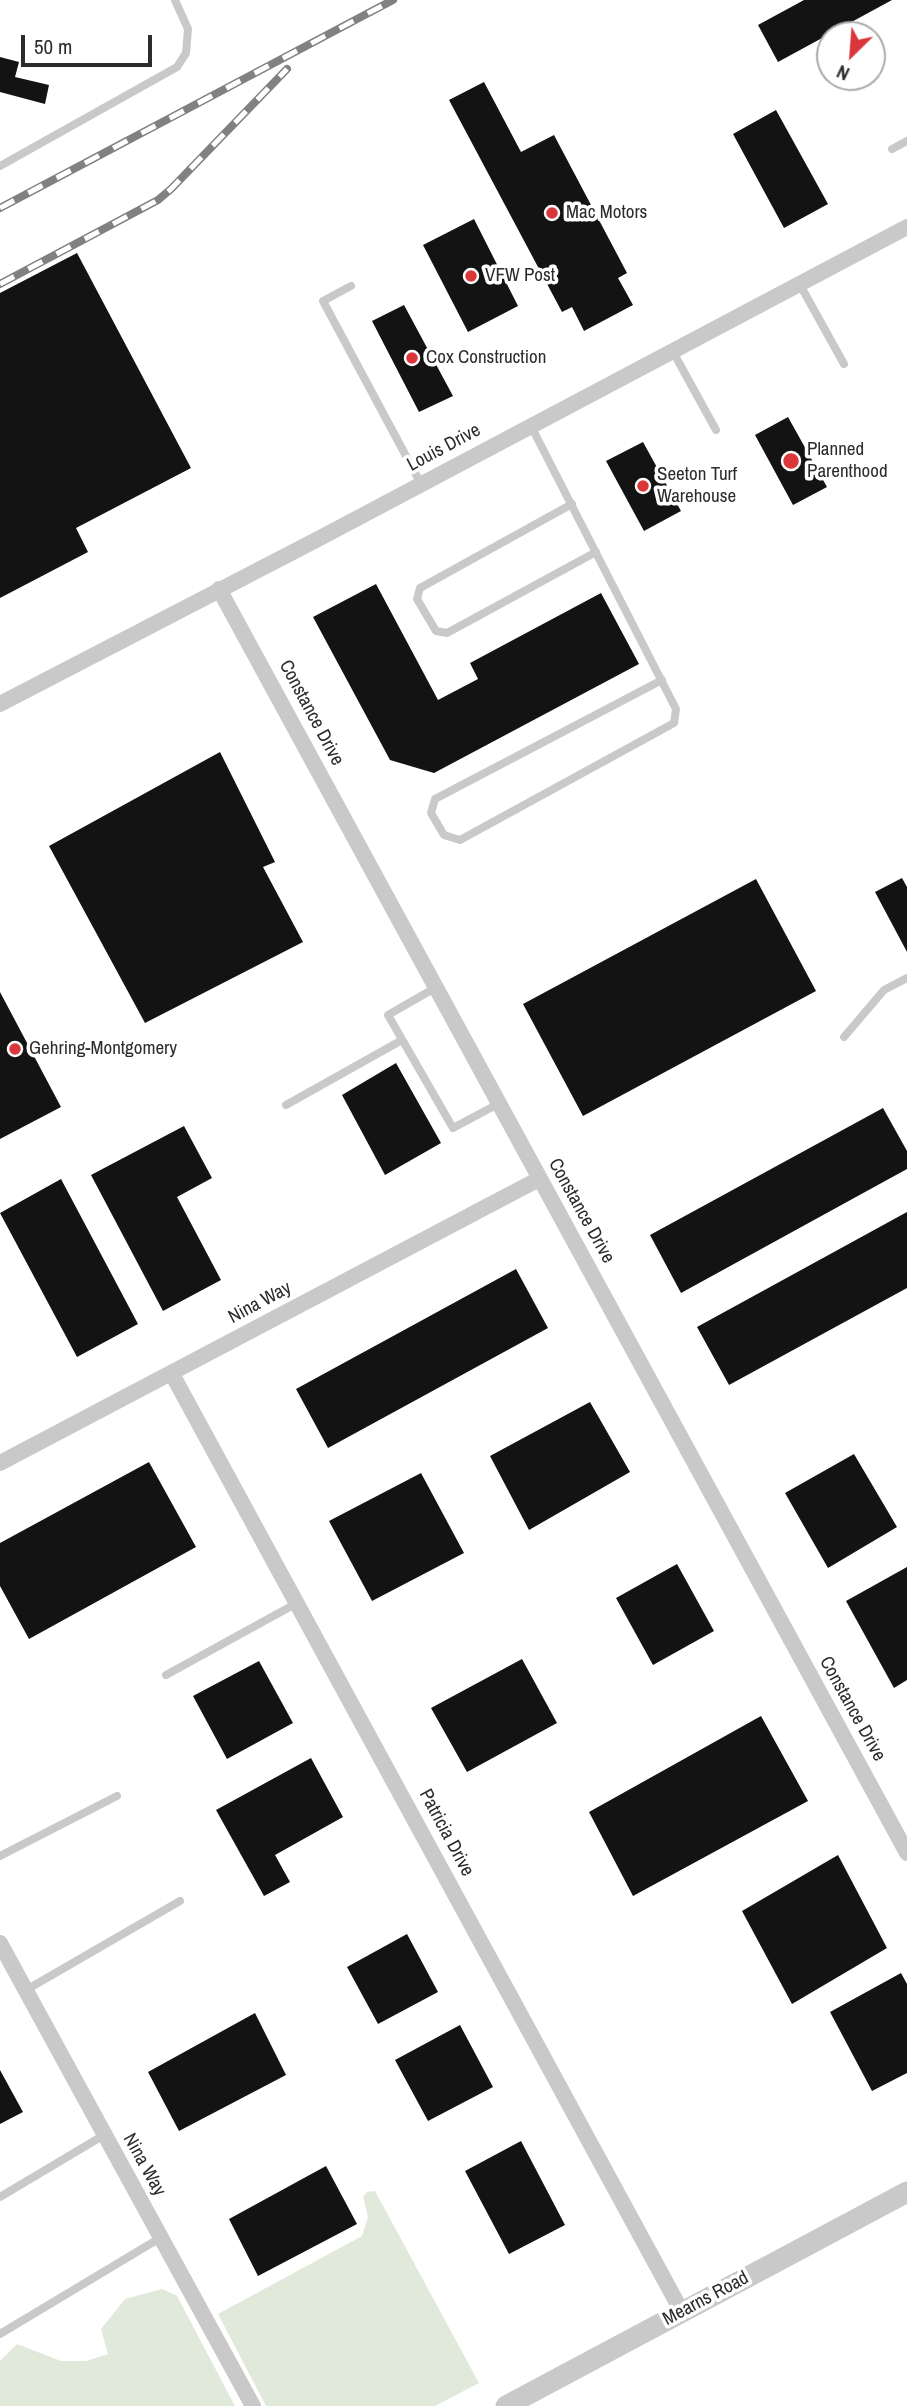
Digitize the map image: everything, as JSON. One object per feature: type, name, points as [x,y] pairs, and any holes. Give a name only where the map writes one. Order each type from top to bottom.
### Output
[{"type":"street","name":"Louis Drive","points":[[0,704],[907,227]]},
{"type":"street","name":"Constance Drive","points":[[219,589],[907,1853]]},
{"type":"street","name":"Nina Way","points":[[0,1463],[539,1179]]},
{"type":"street","name":"Patricia Drive","points":[[172,1374],[682,2312]]},
{"type":"street","name":"Nina Way","points":[[0,1943],[253,2406]]},
{"type":"street","name":"Mearns Road","points":[[506,2406],[907,2192]]},
{"type":"lane","points":[[0,166],[177,67],[186,53],[188,29],[175,0]]},
{"type":"lane","points":[[892,149],[907,141]]},
{"type":"lane","points":[[799,283],[844,364]]},
{"type":"lane","points":[[351,286],[323,301],[421,484]]},
{"type":"lane","points":[[671,350],[716,430]]},
{"type":"lane","points":[[531,426],[677,709],[674,723],[460,840],[444,835],[431,813],[435,799],[662,680]]},
{"type":"lane","points":[[572,504],[421,587],[417,600],[436,631],[447,633],[596,552]]},
{"type":"lane","points":[[844,1037],[884,990],[907,978]]},
{"type":"lane","points":[[435,988],[388,1015],[453,1128],[498,1104]]},
{"type":"lane","points":[[286,1105],[402,1040]]},
{"type":"lane","points":[[166,1675],[297,1603]]},
{"type":"lane","points":[[0,1856],[117,1796]]},
{"type":"lane","points":[[26,1990],[180,1901]]},
{"type":"lane","points":[[0,2197],[104,2135]]},
{"type":"lane","points":[[0,2334],[160,2238]]},
{"type":"green space","points":[[375,2191],[479,2383],[435,2406],[266,2406],[218,2314],[362,2236],[368,2217],[363,2197],[367,2192]]},
{"type":"green space","points":[[162,2289],[177,2296],[235,2406],[0,2406],[0,2361],[17,2344],[61,2361],[86,2361],[108,2354],[101,2329],[125,2299]]},
{"type":"building","points":[[804,0],[892,0],[853,21],[816,21],[816,41],[778,62],[758,25]]},
{"type":"building","points":[[0,57],[19,62],[15,77],[49,85],[45,104],[0,92]]},
{"type":"building","name":"Mac Motors","points":[[484,82],[521,152],[554,135],[627,273],[618,278],[633,305],[584,331],[572,307],[562,312],[449,100]]},
{"type":"building","points":[[776,110],[828,204],[784,228],[733,134]]},
{"type":"building","name":"VFW Post","points":[[474,219],[518,306],[468,332],[423,245]]},
{"type":"building","points":[[77,253],[191,468],[76,528],[88,552],[0,598],[0,293]]},
{"type":"building","name":"Cox Construction","points":[[404,305],[453,396],[419,412],[372,321]]},
{"type":"building","name":"Planned Parenthood","points":[[788,417],[827,487],[793,505],[755,435]]},
{"type":"building","name":"Seeton Turf Warehouse","points":[[643,442],[681,511],[644,531],[606,461]]},
{"type":"building","points":[[376,584],[438,700],[478,679],[470,663],[601,593],[639,664],[434,773],[390,760],[313,617]]},
{"type":"building","points":[[220,752],[275,862],[263,867],[303,942],[145,1023],[49,846]]},
{"type":"building","points":[[902,878],[907,887],[907,952],[875,892]]},
{"type":"building","points":[[756,879],[816,991],[583,1116],[523,1004]]},
{"type":"building","name":"Gehring-Montgomery","points":[[0,992],[61,1107],[0,1139]]},
{"type":"building","points":[[396,1063],[441,1143],[385,1175],[342,1095]]},
{"type":"building","points":[[883,1108],[907,1151],[907,1169],[681,1293],[650,1235]]},
{"type":"building","points":[[184,1126],[212,1178],[177,1197],[221,1280],[163,1311],[91,1175]]},
{"type":"building","points":[[61,1179],[138,1324],[77,1357],[0,1213]]},
{"type":"building","points":[[907,1212],[907,1288],[729,1385],[697,1327]]},
{"type":"building","points":[[516,1269],[548,1328],[328,1448],[296,1389]]},
{"type":"building","points":[[590,1402],[630,1472],[529,1530],[490,1456]]},
{"type":"building","points":[[854,1454],[897,1527],[828,1568],[785,1493]]},
{"type":"building","points":[[149,1462],[196,1547],[29,1639],[0,1586],[0,1543]]},
{"type":"building","points":[[421,1473],[464,1553],[372,1601],[329,1521]]},
{"type":"building","points":[[677,1564],[714,1631],[653,1665],[616,1598]]},
{"type":"building","points":[[907,1567],[907,1680],[894,1688],[846,1601]]},
{"type":"building","points":[[522,1659],[557,1723],[467,1772],[431,1708]]},
{"type":"building","points":[[259,1661],[293,1723],[227,1759],[193,1696]]},
{"type":"building","points":[[761,1716],[808,1801],[633,1896],[589,1812]]},
{"type":"building","points":[[311,1758],[343,1817],[275,1855],[290,1882],[264,1896],[216,1810]]},
{"type":"building","points":[[838,1855],[887,1948],[792,2004],[742,1911]]},
{"type":"building","points":[[407,1934],[438,1992],[378,2024],[347,1967]]},
{"type":"building","points":[[901,1973],[907,1984],[907,2073],[872,2091],[830,2012]]},
{"type":"building","points":[[255,2013],[286,2075],[179,2131],[148,2072]]},
{"type":"building","points":[[460,2025],[493,2087],[428,2121],[395,2060]]},
{"type":"building","points":[[0,2070],[23,2112],[0,2124]]},
{"type":"building","points":[[521,2141],[565,2225],[509,2254],[465,2171]]},
{"type":"building","points":[[326,2166],[357,2224],[258,2276],[229,2219]]},
{"type":"railway","points":[[0,208],[393,0]]},
{"type":"railway","points":[[0,284],[158,200],[287,69]]},
{"type":"place","name":"Mac Motors","points":[[552,213]]},
{"type":"place","name":"VFW Post","points":[[471,276]]},
{"type":"place","name":"Cox Construction","points":[[412,358]]},
{"type":"place","name":"Planned Parenthood","points":[[791,461]]},
{"type":"place","name":"Seeton Turf Warehouse","points":[[643,486]]},
{"type":"place","name":"Gehring-Montgomery","points":[[15,1049]]}]
